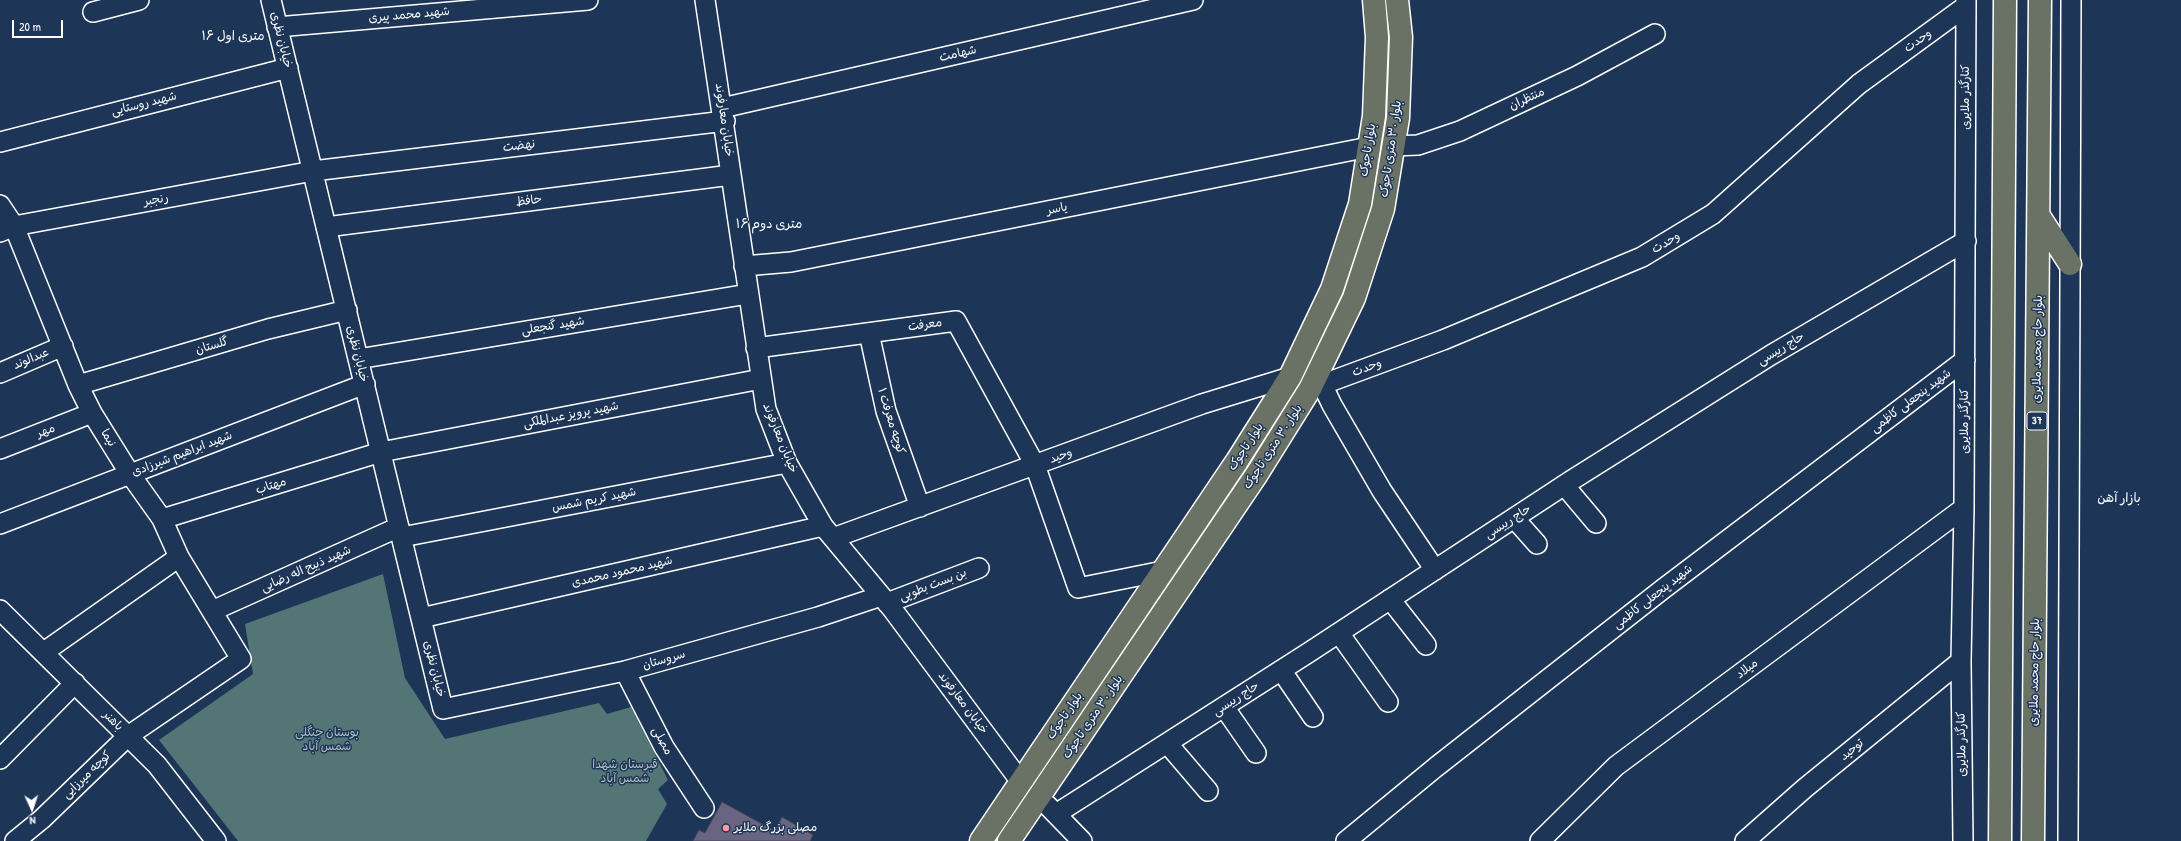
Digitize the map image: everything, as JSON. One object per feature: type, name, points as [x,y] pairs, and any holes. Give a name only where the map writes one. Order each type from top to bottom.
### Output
[{"type":"main road","name":"بلوار تاجوک","points":[[981,841],[1237,461],[1290,377],[1332,289],[1360,204],[1374,116],[1377,37],[1374,0]]},
{"type":"main road","name":"بلوار ۳۰ متری تاجوک","points":[[1009,841],[1316,387],[1354,298],[1383,210],[1398,118],[1401,37],[1397,0]]},
{"type":"main road","points":[[2000,841],[2005,0]]},
{"type":"main road","name":"بلوار حاج محمد ملایری","points":[[2033,841],[2040,0]]},
{"type":"main road","points":[[2039,216],[2070,264]]},
{"type":"main road","points":[[1021,782],[1039,796]]},
{"type":"street","points":[[93,12],[139,0]]},
{"type":"street","name":"خیابان نظری","points":[[271,0],[443,709]]},
{"type":"street","name":"شهید محمد پیری","points":[[278,27],[588,0]]},
{"type":"street","name":"خیابان معارفوند","points":[[706,0],[766,409],[787,463],[828,532],[884,599],[1021,782]]},
{"type":"street","name":"شهامت","points":[[723,114],[1193,0]]},
{"type":"street","points":[[2068,841],[2071,0]]},
{"type":"street","name":"کنارگذر ملایری","points":[[1959,837],[1964,508],[1966,3]]},
{"type":"street","name":"وحدت","points":[[1316,387],[1443,340],[1642,258],[1713,214],[1859,84],[1966,3]]},
{"type":"street","name":"منتظران","points":[[1393,146],[1418,145],[1460,131],[1577,76],[1655,34]]},
{"type":"street","name":"شهید روستایی","points":[[0,142],[288,68]]},
{"type":"street","name":"نهضت","points":[[313,171],[723,114]]},
{"type":"street","name":"یاسر","points":[[744,266],[791,262],[1369,147]]},
{"type":"street","name":"رنجبر","points":[[7,229],[313,171]]},
{"type":"street","name":"حافظ","points":[[326,227],[731,175]]},
{"type":"street","name":"نیما","points":[[0,205],[7,229],[63,346],[78,386],[92,413],[130,474],[162,519],[179,556],[241,659]]},
{"type":"street","name":"حاج رییسی","points":[[1056,814],[1340,633],[1564,485],[1771,355],[1966,241]]},
{"type":"street","name":"شهید گنجعلی","points":[[358,359],[748,294]]},
{"type":"street","name":"گلستان","points":[[78,386],[268,330],[346,310]]},
{"type":"street","name":"معرفت","points":[[756,348],[956,321],[1035,465]]},
{"type":"street","name":"کوچه معرفت ۱","points":[[869,333],[886,411],[920,507]]},
{"type":"street","name":"عبدالوند","points":[[0,373],[63,346]]},
{"type":"street","name":"شهید پنجعلی کاظمی","points":[[1346,841],[1436,767],[1663,589],[1965,360]]},
{"type":"street","name":"وحید","points":[[828,532],[920,507],[1202,404],[1290,377]]},
{"type":"street","name":"شهید پرویز عبدالملکی","points":[[381,452],[761,379]]},
{"type":"street","name":"شهید ابراهیم شیرزادی","points":[[0,524],[365,384]]},
{"type":"street","points":[[1316,387],[1332,405],[1382,491],[1435,570]]},
{"type":"street","name":"مهر","points":[[0,449],[92,413]]},
{"type":"street","name":"مهتاب","points":[[162,519],[381,452]]},
{"type":"street","name":"شهید کریم شمس","points":[[400,532],[787,463]]},
{"type":"street","points":[[1035,465],[1078,588],[1163,571]]},
{"type":"street","points":[[1564,485],[1596,523]]},
{"type":"street","name":"میلاد","points":[[1540,841],[1616,766],[1964,508]]},
{"type":"street","points":[[1514,518],[1537,544]]},
{"type":"street","name":"شهید ذبیح اله رضایی","points":[[212,611],[400,532]]},
{"type":"street","name":"شهید محمود محمدی","points":[[421,618],[828,532]]},
{"type":"street","points":[[44,652],[179,556]]},
{"type":"street","name":"بن بست بطوپی","points":[[884,599],[979,568]]},
{"type":"street","name":"سروستان","points":[[443,709],[625,671],[884,599]]},
{"type":"street","points":[[1390,599],[1426,645]]},
{"type":"street","name":"باهنر","points":[[0,610],[157,765],[216,841]]},
{"type":"street","points":[[1340,633],[1388,702]]},
{"type":"street","name":"کوچه میرزایی","points":[[15,841],[42,819],[128,736],[241,659]]},
{"type":"street","name":"توحید","points":[[1745,841],[1805,788],[1961,661]]},
{"type":"street","points":[[1281,670],[1313,717]]},
{"type":"street","name":"مصلی","points":[[625,671],[664,747],[704,808]]},
{"type":"street","points":[[0,759],[75,683]]},
{"type":"street","points":[[1224,707],[1256,753]]},
{"type":"street","points":[[1167,743],[1208,790]]},
{"type":"street","points":[[1039,796],[1082,841]]},
{"type":"green space","name":"بوستان جنگلی شمس آباد","points":[[383,574],[405,678],[445,739],[599,703],[607,714],[631,707],[668,780],[658,789],[667,804],[646,841],[238,841],[159,740],[253,674],[245,624]]},
{"type":"building","points":[[722,802],[775,831],[782,817],[813,835],[810,841],[693,841],[699,830],[705,833]]},
{"type":"place","name":"مصلی بزرگ ملایر","points":[[726,828]]},
{"type":"district","name":"۱۶ متری اول","points":[[233,37]]},
{"type":"district","name":"۱۶ متری دوم","points":[[769,225]]},
{"type":"district","name":"بازار آهن","points":[[2119,499]]},
{"type":"park label","name":"قبرستان شهدا شمس آباد","points":[[625,772]]}]
